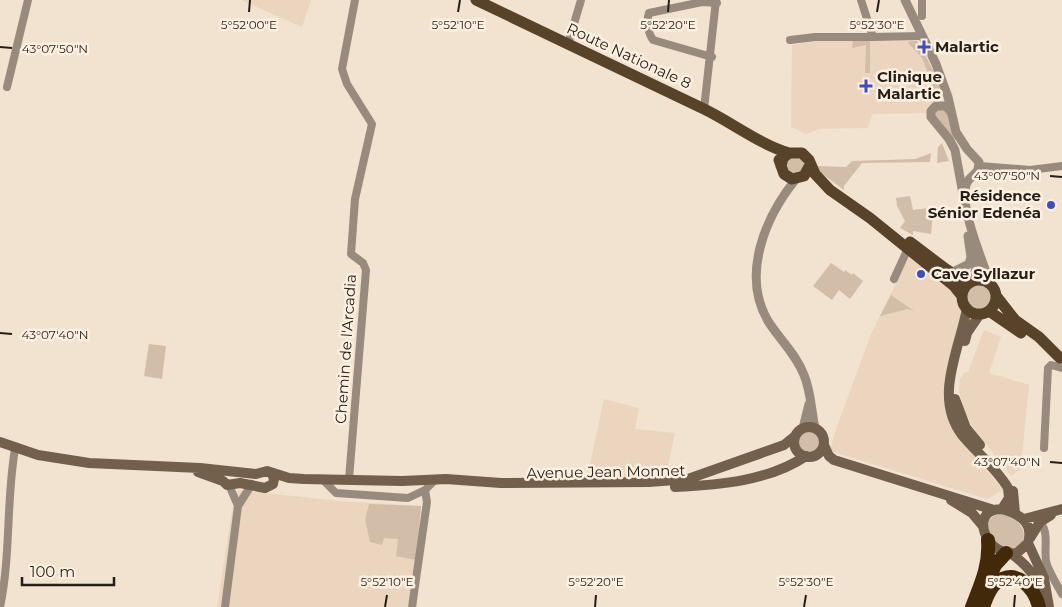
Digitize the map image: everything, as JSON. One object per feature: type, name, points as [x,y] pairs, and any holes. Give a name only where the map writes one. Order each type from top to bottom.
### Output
[{"type":"highway","points":[[972,607],[987,569],[990,555],[988,540]]},
{"type":"highway","points":[[978,607],[995,565],[1009,554]]},
{"type":"highway","points":[[983,607],[992,588],[1000,580],[1010,578],[1022,580],[1031,587],[1039,607]]},
{"type":"main road","name":"Route Nationale 8","points":[[476,0],[735,124],[767,144],[789,153]]},
{"type":"main road","name":"Route Nationale 8","points":[[767,144],[783,170]]},
{"type":"main road","points":[[830,190],[798,179],[783,170],[783,158],[789,153],[802,153],[814,174],[830,190],[909,246],[959,279],[971,281],[982,279],[990,283],[995,289],[997,297],[1015,320],[1039,337],[1061,362]]},
{"type":"main road","points":[[798,179],[807,173],[810,164]]},
{"type":"main road","points":[[909,246],[954,286],[962,296],[966,308],[949,381],[954,421],[962,434],[1008,488],[1009,498],[985,518],[983,526]]},
{"type":"main road","points":[[962,296],[964,288],[971,281]]},
{"type":"main road","points":[[997,297],[994,305],[984,313],[967,333],[956,376],[956,400],[966,428],[1009,483],[1014,495],[1015,513]]},
{"type":"main road","points":[[966,308],[984,313],[1061,362]]},
{"type":"main road","points":[[844,463],[829,456],[822,434],[815,428],[803,428],[795,436],[796,448],[810,456],[844,463],[935,492],[1015,513],[1031,528],[1044,578],[1049,607]]},
{"type":"main road","name":"Avenue Jean Monnet","points":[[430,485],[649,482],[688,479],[784,445],[795,436]]},
{"type":"main road","points":[[0,442],[15,449],[52,458],[89,463],[183,468],[225,479],[252,484],[265,488],[273,479],[267,471],[225,479]]},
{"type":"main road","points":[[810,456],[820,452],[824,445]]},
{"type":"main road","name":"Avenue Jean Monnet","points":[[273,479],[402,481],[430,485],[500,489],[690,486],[756,476],[793,464],[810,456]]},
{"type":"main road","points":[[935,492],[972,513],[983,526],[988,540],[1027,566],[1039,587],[1039,607]]},
{"type":"main road","points":[[1009,554],[1020,552],[1031,528],[1058,511]]},
{"type":"street","points":[[7,87],[28,0]]},
{"type":"street","name":"Chemin de l'Arcadia","points":[[350,479],[366,270],[363,264],[350,254],[350,241],[355,199],[372,124],[347,84],[342,69],[355,0]]},
{"type":"street","points":[[568,44],[582,0]]},
{"type":"street","points":[[861,0],[873,37]]},
{"type":"street","points":[[905,0],[945,88],[953,126],[960,140],[978,160],[980,166]]},
{"type":"street","points":[[922,0],[922,16]]},
{"type":"street","points":[[704,109],[712,57],[717,1],[702,2],[649,13],[647,18],[649,35],[653,40],[712,57]]},
{"type":"street","points":[[790,40],[815,37],[922,36]]},
{"type":"street","points":[[940,106],[945,88]]},
{"type":"street","points":[[945,268],[953,272],[969,264],[971,257],[957,155],[949,139],[931,118],[933,108],[946,106],[950,110]]},
{"type":"street","points":[[980,166],[1030,170],[1062,166]]},
{"type":"street","points":[[980,166],[965,188],[971,228],[990,283]]},
{"type":"street","points":[[782,196],[783,170]]},
{"type":"street","points":[[960,170],[966,176],[973,176]]},
{"type":"street","points":[[798,179],[782,196],[761,245],[756,282],[759,299],[768,321],[792,351],[805,376],[815,428]]},
{"type":"street","points":[[968,236],[976,267],[971,281]]},
{"type":"street","points":[[894,279],[909,246]]},
{"type":"street","points":[[1044,448],[1048,368],[1061,362]]},
{"type":"street","points":[[803,428],[810,402]]},
{"type":"street","points":[[0,607],[8,534],[11,472],[15,449]]},
{"type":"street","points":[[225,479],[238,506]]},
{"type":"street","points":[[322,479],[336,493],[408,498],[427,502]]},
{"type":"street","points":[[225,607],[238,506],[252,484]]},
{"type":"street","points":[[408,498],[430,485]]},
{"type":"street","points":[[412,607],[430,485]]},
{"type":"street","points":[[1031,528],[1045,535],[1047,563],[1062,594]]},
{"type":"shaded area","points":[[241,0],[311,0],[302,27]]},
{"type":"shaded area","name":"Clinique Malartic","points":[[820,40],[917,41],[939,81],[941,98],[926,108],[927,113],[873,114],[867,128],[819,129],[806,134],[791,127],[792,45]]},
{"type":"shaded area","points":[[853,40],[870,40],[870,73],[865,73],[866,45],[852,48]]},
{"type":"shaded area","points":[[910,41],[917,41],[934,71],[940,88],[938,101],[932,101],[925,96],[932,96],[933,86],[922,58],[908,43]]},
{"type":"shaded area","points":[[937,110],[945,110],[947,112],[957,139],[953,141],[934,114]]},
{"type":"shaded area","points":[[942,143],[949,161],[937,163],[938,147]]},
{"type":"shaded area","points":[[931,153],[930,162],[862,163],[844,186],[844,190],[814,168],[814,160],[818,166],[846,167],[852,161],[915,159]]},
{"type":"shaded area","points":[[793,154],[805,161],[801,174],[787,173],[785,160]]},
{"type":"shaded area","points":[[910,196],[913,210],[936,207],[937,211],[933,212],[931,234],[913,231],[913,235],[900,228],[905,221],[897,206],[896,198]]},
{"type":"shaded area","points":[[909,257],[952,291],[963,314],[945,401],[950,426],[1003,490],[987,499],[830,451],[835,432],[871,334]]},
{"type":"shaded area","points":[[831,263],[844,272],[845,270],[852,275],[853,273],[863,281],[850,299],[839,290],[832,300],[813,286]]},
{"type":"shaded area","points":[[979,283],[988,287],[992,296],[988,305],[979,309],[970,305],[966,296],[970,287]]},
{"type":"shaded area","points":[[891,295],[914,311],[908,309],[880,316]]},
{"type":"shaded area","points":[[984,330],[1001,337],[989,373],[1029,385],[1022,455],[1019,463],[1022,468],[1011,476],[972,426],[963,408],[959,390],[960,379],[965,372],[968,372]]},
{"type":"shaded area","points":[[149,344],[166,346],[162,379],[144,376]]},
{"type":"shaded area","points":[[604,399],[639,408],[635,429],[675,433],[665,478],[587,478]]},
{"type":"shaded area","points":[[809,430],[814,431],[820,437],[820,447],[814,453],[809,454],[804,453],[798,447],[797,442],[798,437],[804,431]]},
{"type":"shaded area","points":[[238,490],[339,501],[421,506],[417,607],[217,607],[232,511]]},
{"type":"shaded area","points":[[369,504],[421,506],[416,560],[396,556],[398,539],[384,538],[382,545],[370,542],[365,520]]},
{"type":"shaded area","points":[[1002,513],[1020,524],[1023,532],[1024,539],[1015,548],[1007,547],[997,542],[989,533],[988,521],[995,515]]},
{"type":"place","name":"Malartic","points":[[924,47]]},
{"type":"place","name":"Clinique Malartic","points":[[866,86]]},
{"type":"place","name":"Résidence Sénior Edenéa","points":[[1051,205]]},
{"type":"place","name":"Cave Syllazur","points":[[921,274]]}]
